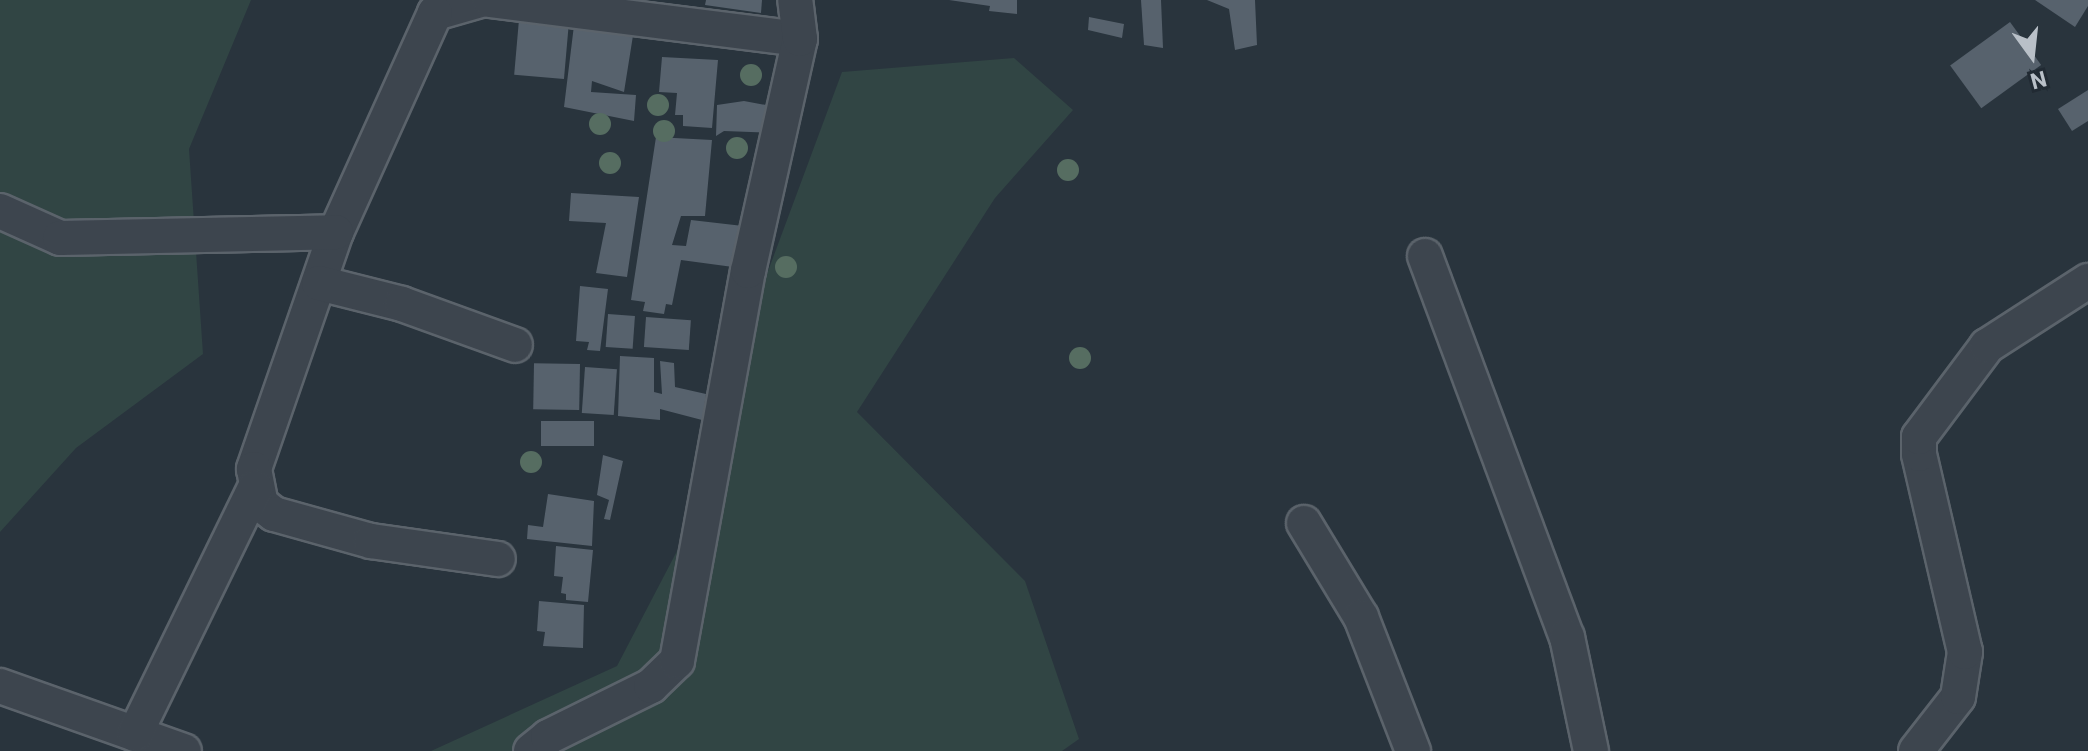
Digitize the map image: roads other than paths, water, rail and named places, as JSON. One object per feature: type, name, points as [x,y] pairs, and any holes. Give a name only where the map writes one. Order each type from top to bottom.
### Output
[{"type":"street","points":[[481,0],[435,13],[336,232],[254,469],[255,488],[261,504],[274,514],[331,533],[498,559]]},
{"type":"street","points":[[490,0],[800,39]]},
{"type":"street","points":[[531,751],[548,737],[651,686],[677,661],[748,271],[800,39],[795,0]]},
{"type":"street","points":[[0,211],[60,238],[336,232]]},
{"type":"street","points":[[1425,256],[1567,637],[1591,751]]},
{"type":"street","points":[[1916,751],[1958,697],[1965,652],[1919,454],[1919,437],[1987,346],[2088,281]]},
{"type":"street","points":[[319,283],[402,304],[515,345]]},
{"type":"street","points":[[135,734],[255,488]]},
{"type":"street","points":[[1304,523],[1361,617],[1413,751]]},
{"type":"street","points":[[0,686],[184,751]]}]
